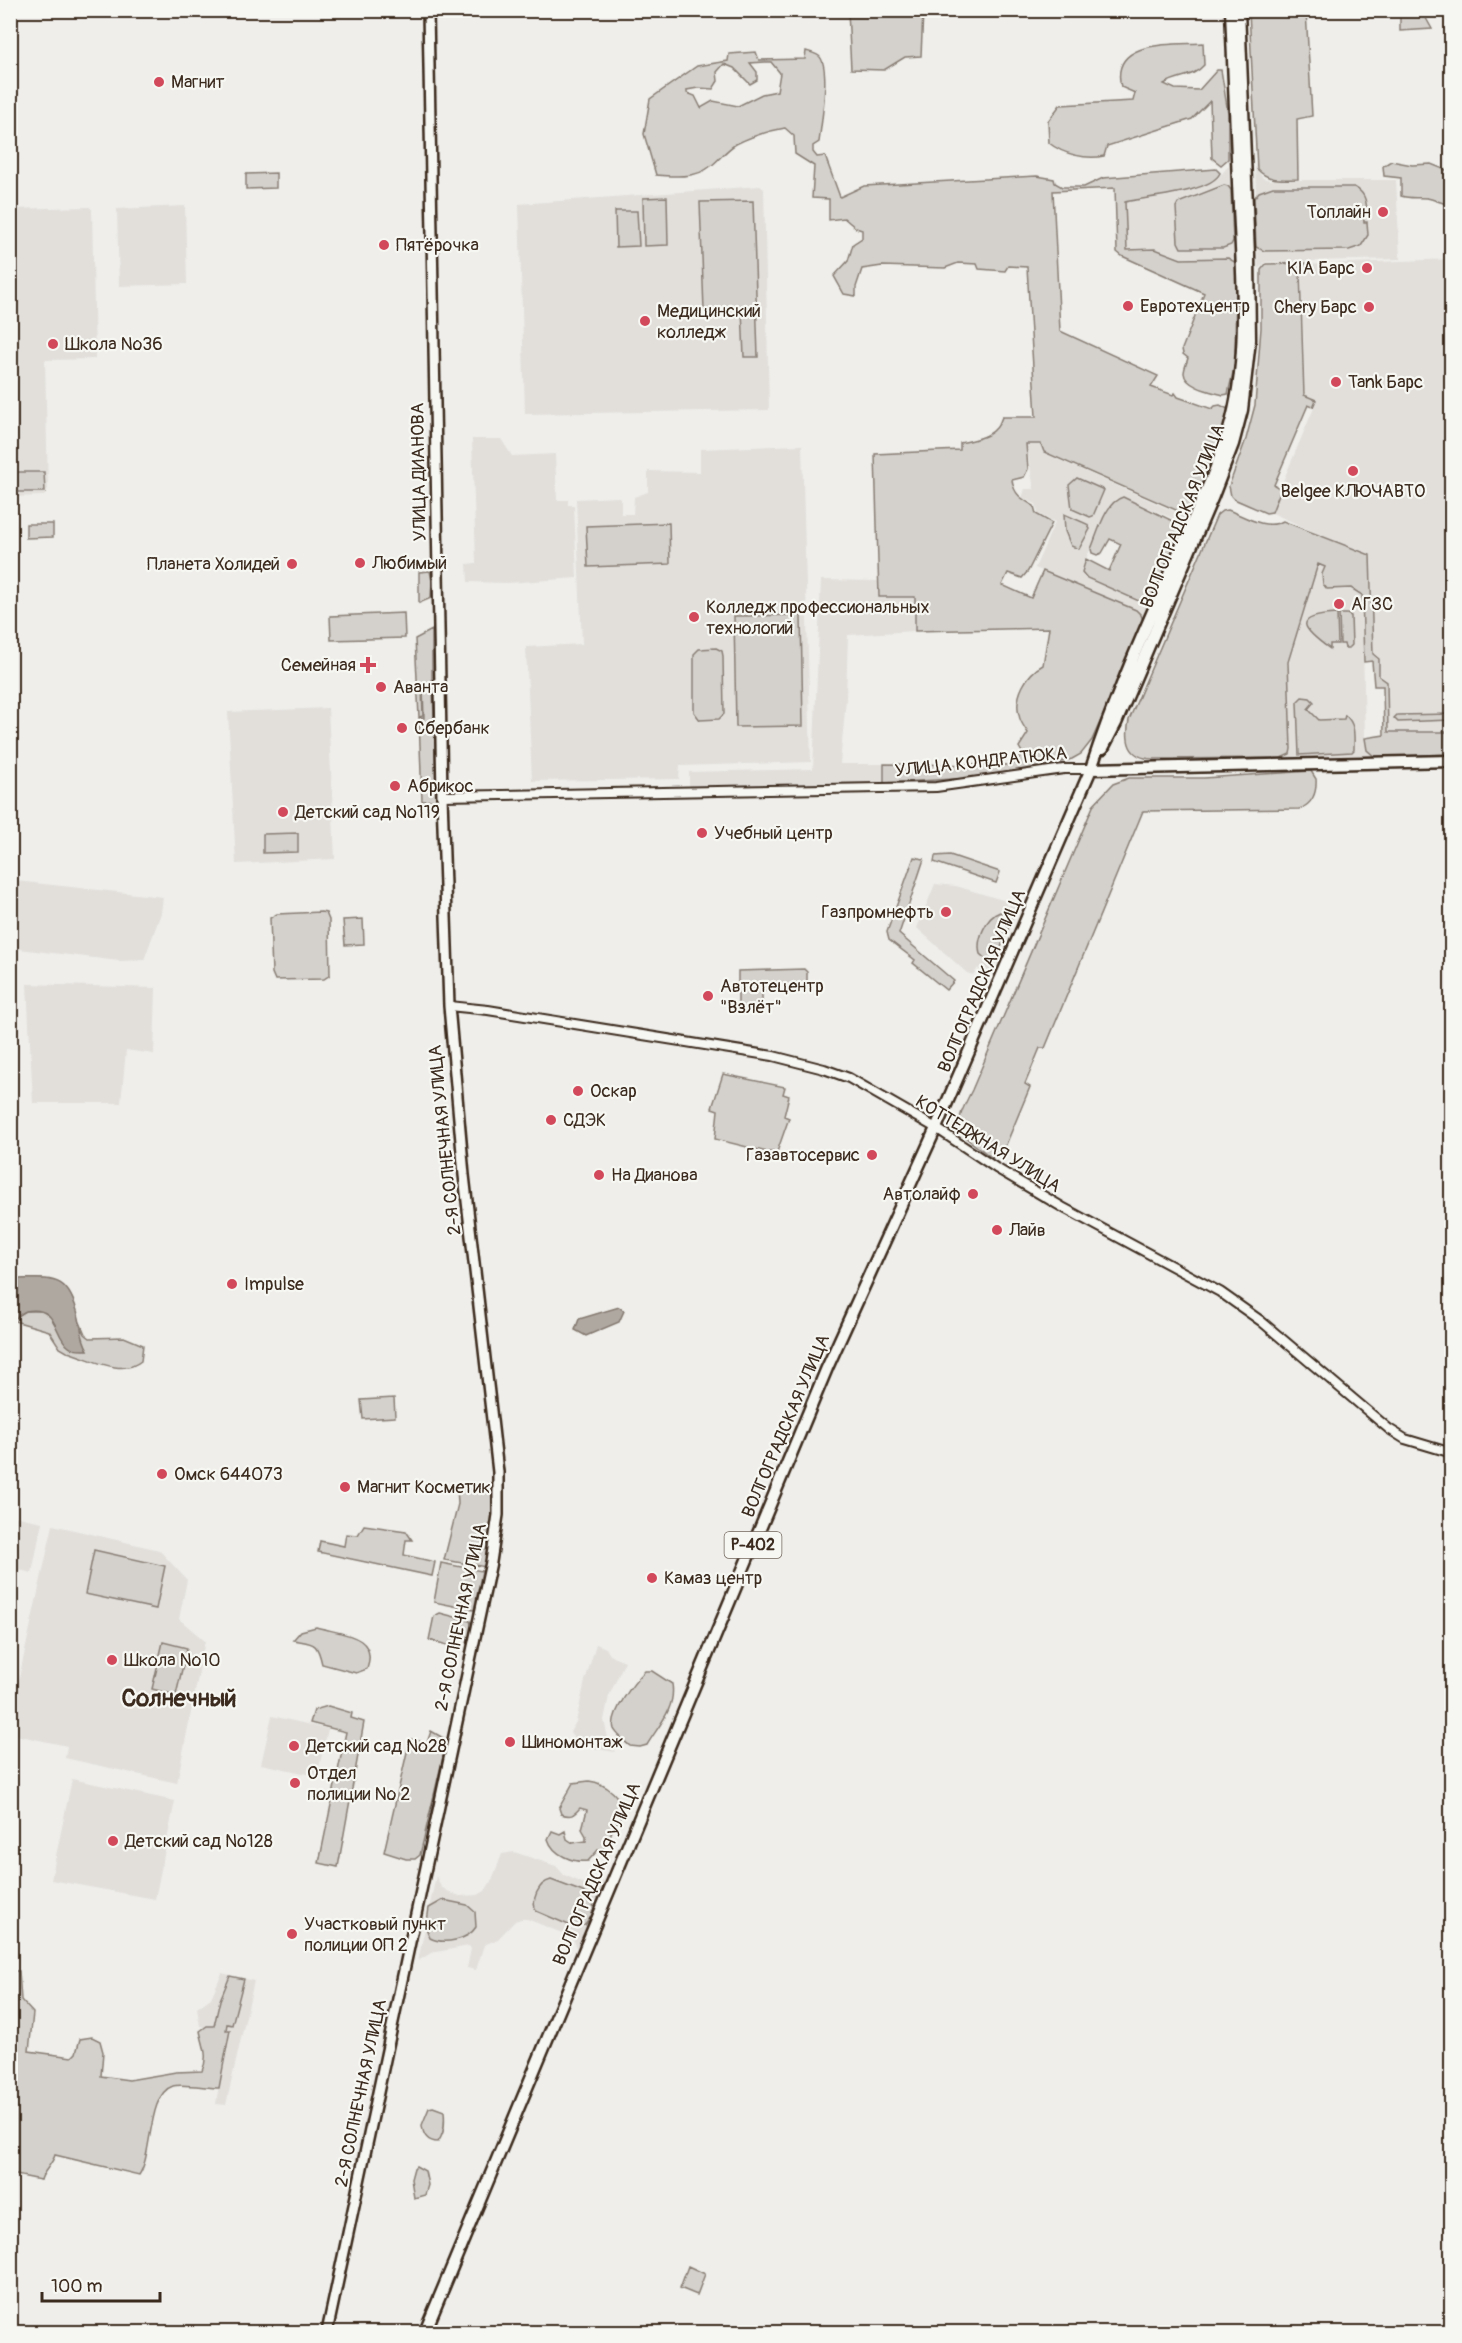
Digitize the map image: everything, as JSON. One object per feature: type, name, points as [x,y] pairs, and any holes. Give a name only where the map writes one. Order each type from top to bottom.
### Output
[{"type":"main road","name":"УЛИЦА ДИАНОВА","points":[[428,10],[442,796],[449,1006]]},
{"type":"main road","name":"ВОЛГОГРАДСКАЯ УЛИЦА","points":[[425,2332],[823,1379],[936,1128],[1091,769],[1112,709],[1225,440],[1240,370],[1242,329],[1231,10]]},
{"type":"main road","name":"ВОЛГОГРАДСКАЯ УЛИЦА","points":[[1091,769],[1116,723],[1213,496],[1233,444],[1242,410],[1248,372],[1250,319],[1239,10]]},
{"type":"main road","name":"УЛИЦА КОНДРАТЮКА","points":[[1091,769],[1452,761]]},
{"type":"main road","name":"2-Я СОЛНЕЧНАЯ УЛИЦА","points":[[327,2332],[487,1581],[498,1515],[498,1472],[465,1185],[449,1006]]},
{"type":"street","name":"УЛИЦА КОНДРАТЮКА","points":[[442,796],[936,787],[1064,769],[1091,769]]},
{"type":"street","name":"КОТТЕДЖНАЯ УЛИЦА","points":[[449,1006],[500,1011],[796,1061],[849,1078],[936,1128],[996,1168],[1062,1207],[1220,1292],[1261,1321],[1389,1429],[1414,1442],[1452,1453]]},
{"type":"shaded area","points":[[848,11],[923,11],[921,56],[905,57],[884,70],[851,69]]},
{"type":"shaded area","points":[[1249,11],[1306,11],[1312,116],[1297,119],[1298,179],[1271,178],[1257,169]]},
{"type":"shaded area","points":[[1400,11],[1422,11],[1432,29],[1400,31]]},
{"type":"shaded area","points":[[1203,43],[1204,65],[1195,72],[1164,84],[1175,89],[1199,90],[1217,70],[1221,70],[1228,113],[1228,159],[1221,165],[1212,158],[1210,101],[1192,119],[1107,146],[1104,156],[1075,155],[1049,143],[1048,121],[1060,105],[1133,101],[1135,93],[1121,87],[1120,71],[1125,60],[1134,53],[1161,45]]},
{"type":"shaded area","points":[[806,51],[819,56],[823,62],[825,83],[823,110],[819,142],[813,146],[813,152],[817,157],[825,156],[840,197],[864,186],[1037,176],[1054,179],[1055,183],[1062,187],[1084,187],[1103,178],[1216,169],[1220,173],[1214,180],[1191,190],[1125,202],[1127,250],[1155,249],[1181,259],[1228,258],[1238,264],[1236,268],[1235,364],[1228,394],[1223,395],[1194,385],[1189,382],[1184,373],[1188,358],[1183,354],[1182,349],[1204,293],[1117,252],[1115,188],[1053,191],[1060,331],[1158,376],[1151,387],[1173,395],[1175,393],[1178,397],[1212,409],[1220,405],[1228,409],[1229,413],[1192,511],[1185,514],[1044,452],[1041,444],[1026,444],[1028,469],[1024,477],[1012,480],[1013,485],[1019,496],[1034,506],[1036,514],[1052,523],[1028,571],[1022,578],[1008,573],[1002,585],[1031,598],[1043,571],[1136,610],[1144,623],[1092,740],[1081,754],[1072,759],[1050,765],[971,778],[884,783],[884,764],[1012,765],[1023,754],[1019,747],[1028,733],[1020,718],[1018,700],[1031,674],[1043,665],[1049,628],[915,631],[915,597],[879,597],[875,454],[960,450],[960,443],[991,433],[1002,417],[1036,417],[1027,267],[1008,266],[1005,271],[979,269],[977,264],[958,263],[945,268],[882,266],[862,269],[856,287],[856,296],[844,294],[834,276],[848,261],[853,244],[862,238],[862,230],[844,218],[829,220],[829,199],[812,198],[814,166],[795,154],[794,136],[785,128],[760,134],[736,144],[711,166],[698,173],[685,176],[656,175],[644,134],[650,99],[697,66],[728,61],[729,54],[756,52],[759,60],[805,59]],"holes":[[[771,62],[780,73],[777,91],[762,94],[738,106],[713,101],[701,108],[695,96],[687,93],[687,90],[698,88],[713,89],[718,81],[717,72],[724,64],[734,68],[750,84],[757,80],[757,72],[750,63]]]},
{"type":"shaded area","points":[[1233,161],[1238,264],[1228,258],[1181,259],[1155,249],[1127,250],[1124,201],[1201,186],[1218,178]]},
{"type":"shaded area","points":[[1255,161],[1257,170],[1263,178],[1270,180],[1396,180],[1400,259],[1266,262],[1258,269]]},
{"type":"shaded area","points":[[1391,161],[1412,165],[1431,164],[1451,172],[1451,204],[1427,198],[1401,196],[1401,178],[1384,176],[1383,166]]},
{"type":"shaded area","points":[[276,173],[276,188],[246,189],[246,174]]},
{"type":"shaded area","points":[[1224,185],[1231,190],[1233,241],[1231,245],[1223,248],[1181,248],[1178,242],[1176,207],[1178,203]]},
{"type":"shaded area","name":"Медицинский колледж","points":[[760,186],[764,189],[769,410],[525,414],[519,204]]},
{"type":"shaded area","points":[[1273,187],[1354,187],[1362,194],[1367,206],[1367,210],[1363,211],[1368,235],[1361,246],[1349,250],[1264,251],[1256,247],[1254,198],[1259,192]]},
{"type":"shaded area","points":[[667,197],[668,245],[644,246],[643,198]]},
{"type":"shaded area","points":[[753,201],[758,357],[744,357],[742,309],[704,310],[700,202]]},
{"type":"shaded area","points":[[185,206],[187,284],[119,286],[117,209]]},
{"type":"shaded area","name":"Школа №36","points":[[89,207],[92,209],[95,359],[45,360],[48,489],[44,496],[11,497],[10,209]]},
{"type":"shaded area","points":[[615,211],[637,211],[639,246],[616,247]]},
{"type":"shaded area","points":[[1451,259],[1451,733],[1386,734],[1386,680],[1379,674],[1379,659],[1373,653],[1369,557],[1270,512],[1316,403],[1305,395],[1301,265]]},
{"type":"shaded area","points":[[1305,263],[1308,266],[1300,270],[1304,395],[1316,400],[1313,407],[1308,405],[1274,485],[1281,489],[1272,512],[1266,513],[1234,499],[1229,486],[1246,439],[1255,405],[1261,328],[1261,270],[1266,264]]},
{"type":"shaded area","points":[[11,349],[14,349],[15,438],[11,452]]},
{"type":"shaded area","points":[[472,439],[501,439],[512,456],[555,454],[557,500],[568,500],[568,505],[574,505],[577,578],[507,583],[468,582],[467,564],[476,563]]},
{"type":"shaded area","points":[[1026,444],[1042,444],[1044,452],[1051,456],[1178,513],[1192,511],[1183,529],[1179,521],[1123,497],[1116,499],[1083,565],[1082,572],[1087,578],[1141,602],[1155,598],[1144,623],[1136,610],[1035,568],[1055,522],[1038,514],[1036,504],[1022,498],[1025,489],[1034,489]]},
{"type":"shaded area","name":"Колледж профессиональных технологий","points":[[802,445],[811,762],[680,766],[679,779],[532,781],[526,647],[582,644],[576,499],[618,497],[621,500],[621,514],[633,514],[634,497],[648,492],[648,471],[700,472],[700,449]]},
{"type":"shaded area","points":[[11,472],[44,472],[45,492],[11,492]]},
{"type":"shaded area","points":[[1077,478],[1104,490],[1093,516],[1090,517],[1072,509],[1069,485]]},
{"type":"shaded area","points":[[1123,497],[1177,523],[1182,530],[1155,596],[1153,599],[1141,602],[1087,578],[1082,572],[1086,559],[1109,571],[1121,544],[1110,539],[1102,553],[1097,555],[1092,553],[1091,549],[1107,511],[1111,505]]},
{"type":"shaded area","points":[[1228,510],[1262,523],[1276,524],[1283,521],[1370,555],[1373,654],[1379,659],[1379,676],[1387,682],[1388,732],[1451,732],[1451,754],[1375,757],[1367,750],[1365,738],[1384,735],[1383,686],[1374,686],[1372,661],[1364,662],[1362,595],[1351,588],[1327,589],[1323,584],[1322,574],[1325,567],[1318,564],[1288,662],[1290,754],[1281,758],[1153,759],[1133,752],[1128,741],[1129,720],[1217,515]]},
{"type":"shaded area","points":[[1064,514],[1087,524],[1090,529],[1079,549],[1071,546],[1065,531]]},
{"type":"shaded area","points":[[669,523],[670,564],[588,567],[586,526]]},
{"type":"shaded area","points":[[26,524],[53,524],[53,537],[26,538]]},
{"type":"shaded area","points":[[1317,564],[1325,567],[1327,589],[1351,588],[1362,594],[1365,738],[1367,750],[1375,757],[1282,758],[1284,757],[1290,651]]},
{"type":"shaded area","points":[[430,571],[431,598],[419,603],[419,572]]},
{"type":"shaded area","points":[[821,580],[879,581],[879,597],[915,597],[915,631],[848,635],[846,699],[840,764],[884,764],[884,783],[689,786],[689,772],[813,769]]},
{"type":"shaded area","points":[[404,613],[405,638],[331,640],[330,616]]},
{"type":"shaded area","points":[[1337,614],[1338,644],[1330,644],[1330,649],[1313,635],[1306,624],[1307,620],[1313,617]]},
{"type":"shaded area","points":[[1339,614],[1351,616],[1352,645],[1349,648],[1340,644]]},
{"type":"shaded area","points":[[801,615],[803,726],[736,727],[734,616]]},
{"type":"shaded area","points":[[432,630],[432,687],[422,688],[423,716],[419,717],[415,639]]},
{"type":"shaded area","points":[[716,648],[722,651],[723,656],[724,714],[719,719],[700,720],[694,712],[694,654],[699,649]]},
{"type":"shaded area","points":[[423,689],[433,689],[437,800],[422,801],[419,718],[424,718]]},
{"type":"shaded area","points":[[1302,697],[1310,698],[1314,702],[1308,709],[1319,720],[1344,719],[1345,715],[1349,719],[1354,731],[1354,750],[1352,752],[1299,755],[1297,702]]},
{"type":"shaded area","name":"Детский сад №119","points":[[328,708],[335,859],[236,864],[228,712]]},
{"type":"shaded area","points":[[1451,714],[1451,720],[1398,722],[1394,718],[1397,715]]},
{"type":"shaded area","points":[[1311,771],[1316,779],[1316,789],[1307,805],[1299,809],[1143,811],[1045,1048],[1040,1048],[1025,1084],[1030,1087],[1003,1152],[992,1158],[964,1136],[959,1123],[965,1104],[1094,804],[1113,784],[1129,778],[1204,778]]},
{"type":"shaded area","points":[[298,833],[298,852],[263,853],[263,834]]},
{"type":"shaded area","points":[[950,855],[1000,872],[996,883],[934,862],[935,856]]},
{"type":"shaded area","points":[[914,857],[924,859],[899,934],[954,981],[946,990],[913,963],[915,960],[889,940],[887,932]]},
{"type":"shaded area","points":[[16,881],[163,897],[161,913],[144,960],[119,961],[11,948],[11,906]]},
{"type":"shaded area","points":[[935,884],[956,886],[1006,901],[1007,906],[1021,900],[987,983],[978,968],[973,975],[967,973],[917,928]]},
{"type":"shaded area","points":[[1000,912],[1010,914],[1011,922],[996,960],[989,962],[980,954],[979,942],[986,924]]},
{"type":"shaded area","points":[[326,913],[329,920],[330,975],[324,979],[275,980],[272,973],[270,918],[277,914]]},
{"type":"shaded area","points":[[363,919],[364,944],[345,945],[343,920]]},
{"type":"shaded area","points":[[804,969],[807,972],[805,990],[762,991],[762,1006],[738,1008],[738,971]]},
{"type":"shaded area","points":[[27,984],[156,988],[154,1054],[126,1050],[121,1103],[33,1103]]},
{"type":"shaded area","points":[[723,1074],[785,1087],[783,1094],[789,1096],[784,1116],[789,1118],[777,1152],[767,1152],[715,1139],[718,1110],[712,1108]]},
{"type":"shaded area","points":[[11,1279],[48,1279],[63,1285],[70,1292],[75,1303],[88,1350],[76,1350],[69,1347],[54,1322],[44,1312],[26,1311],[11,1320]]},
{"type":"shaded area","points":[[619,1307],[624,1311],[619,1322],[586,1336],[575,1330],[579,1319]]},
{"type":"shaded area","points":[[26,1311],[42,1311],[51,1317],[60,1331],[81,1338],[80,1322],[85,1334],[90,1338],[124,1337],[143,1345],[141,1361],[133,1366],[114,1367],[67,1352],[60,1348],[49,1331],[11,1320]]},
{"type":"shaded area","points":[[394,1398],[395,1417],[363,1419],[361,1400]]},
{"type":"shaded area","points":[[457,1487],[494,1493],[493,1532],[486,1567],[444,1560],[458,1504]]},
{"type":"shaded area","points":[[14,1516],[42,1522],[32,1573],[11,1568],[11,1525],[13,1525]]},
{"type":"shaded area","name":"Школа №10","points":[[53,1525],[159,1550],[187,1580],[179,1619],[205,1641],[177,1783],[65,1758],[67,1746],[11,1734],[11,1714]]},
{"type":"shaded area","points":[[364,1525],[406,1531],[412,1540],[406,1540],[404,1555],[435,1562],[432,1576],[318,1552],[320,1541],[344,1546],[346,1534],[358,1535]]},
{"type":"shaded area","points":[[94,1550],[165,1566],[156,1609],[85,1594]]},
{"type":"shaded area","points":[[441,1563],[482,1571],[474,1610],[434,1602]]},
{"type":"shaded area","points":[[440,1613],[470,1621],[472,1626],[469,1639],[459,1637],[457,1644],[452,1643],[451,1646],[429,1640],[434,1616]]},
{"type":"shaded area","points":[[316,1627],[346,1634],[362,1642],[369,1657],[367,1669],[356,1673],[322,1664],[316,1647],[306,1642],[293,1640],[301,1631]]},
{"type":"shaded area","points":[[163,1642],[187,1648],[176,1695],[152,1689]]},
{"type":"shaded area","points":[[596,1644],[606,1648],[610,1655],[625,1661],[609,1696],[604,1720],[609,1743],[615,1752],[597,1749],[577,1741],[570,1732],[576,1722]]},
{"type":"shaded area","points":[[645,1671],[652,1671],[672,1684],[673,1693],[666,1716],[647,1745],[630,1746],[615,1731],[613,1723],[624,1698]]},
{"type":"shaded area","points":[[328,1706],[352,1713],[351,1718],[364,1722],[338,1867],[319,1863],[346,1732],[310,1723],[314,1710]]},
{"type":"shaded area","name":"Детский сад №28","points":[[272,1716],[328,1729],[317,1776],[261,1764]]},
{"type":"shaded area","points":[[431,1731],[445,1739],[445,1748],[420,1855],[415,1859],[406,1859],[384,1852],[410,1739],[427,1743]]},
{"type":"shaded area","name":"Детский сад №128","points":[[72,1779],[175,1801],[155,1899],[51,1880]]},
{"type":"shaded area","points":[[589,1781],[613,1792],[622,1809],[621,1816],[604,1849],[598,1850],[588,1861],[576,1861],[559,1854],[548,1839],[552,1831],[560,1834],[565,1831],[567,1839],[573,1843],[586,1841],[582,1829],[587,1810],[580,1808],[574,1814],[567,1815],[561,1814],[559,1808],[573,1783]]},
{"type":"shaded area","points":[[514,1852],[556,1866],[564,1875],[585,1884],[597,1885],[607,1879],[578,1950],[572,1937],[527,1919],[521,1919],[515,1921],[498,1939],[484,1945],[476,1970],[467,1968],[471,1949],[469,1946],[431,1953],[418,1961],[436,1876],[441,1887],[451,1893],[460,1896],[478,1895],[485,1891],[492,1880],[502,1854]]},
{"type":"shaded area","points":[[551,1880],[583,1892],[593,1900],[594,1913],[585,1925],[571,1926],[536,1911],[534,1902],[537,1892],[542,1885]]},
{"type":"shaded area","points":[[443,1900],[467,1905],[475,1912],[476,1927],[467,1935],[455,1940],[442,1941],[430,1938],[426,1928],[429,1908]]},
{"type":"shaded area","points":[[10,1971],[19,1971],[21,2000],[33,2013],[29,2051],[72,2057],[76,2053],[80,2039],[92,2037],[100,2041],[103,2052],[101,2076],[129,2080],[176,2072],[202,2071],[205,2056],[200,2031],[207,2026],[214,2026],[220,2000],[230,1976],[244,1979],[232,2025],[227,2024],[226,2030],[230,2030],[219,2088],[177,2085],[165,2091],[155,2112],[147,2154],[139,2175],[55,2155],[41,2180],[11,2174]]},
{"type":"shaded area","points":[[222,1973],[254,1981],[226,2105],[216,2104],[227,2033],[200,2026],[197,2008],[211,1998]]},
{"type":"shaded area","points":[[429,2108],[444,2111],[444,2127],[438,2142],[426,2137],[422,2125]]},
{"type":"shaded area","points":[[416,2166],[425,2171],[428,2185],[425,2195],[414,2198],[411,2179]]},
{"type":"shaded area","points":[[688,2266],[705,2274],[697,2295],[680,2288]]},
{"type":"place","name":"Магнит","points":[[159,82]]},
{"type":"place","name":"Топлайн","points":[[1383,212]]},
{"type":"place","name":"Пятёрочка","points":[[384,245]]},
{"type":"place","name":"KIA Барс","points":[[1367,268]]},
{"type":"place","name":"Евротехцентр","points":[[1128,306]]},
{"type":"place","name":"Chery Барс","points":[[1369,307]]},
{"type":"place","name":"Медицинский колледж","points":[[645,321]]},
{"type":"place","name":"Школа №36","points":[[53,344]]},
{"type":"place","name":"Tank Барс","points":[[1336,382]]},
{"type":"place","name":"Belgee КЛЮЧАВТО","points":[[1353,471]]},
{"type":"place","name":"Любимый","points":[[360,563]]},
{"type":"place","name":"Планета Холидей","points":[[292,564]]},
{"type":"place","name":"АГЗС","points":[[1339,604]]},
{"type":"place","name":"Колледж профессиональных технологий","points":[[694,617]]},
{"type":"place","name":"Семейная","points":[[368,665]]},
{"type":"place","name":"Аванта","points":[[381,687]]},
{"type":"place","name":"Сбербанк","points":[[402,728]]},
{"type":"place","name":"Абрикос","points":[[395,786]]},
{"type":"place","name":"Детский сад №119","points":[[283,812]]},
{"type":"place","name":"Учебный центр","points":[[702,833]]},
{"type":"place","name":"Газпромнефть","points":[[946,912]]},
{"type":"place","name":"Автотецентр \"Взлёт\"","points":[[708,996]]},
{"type":"place","name":"Оскар","points":[[578,1091]]},
{"type":"place","name":"СДЭК","points":[[551,1120]]},
{"type":"place","name":"Газавтосервис","points":[[872,1155]]},
{"type":"place","name":"На Дианова","points":[[599,1175]]},
{"type":"place","name":"Автолайф","points":[[973,1194]]},
{"type":"place","name":"Лайв","points":[[997,1230]]},
{"type":"place","name":"Impulse","points":[[232,1284]]},
{"type":"place","name":"Омск 644073","points":[[162,1474]]},
{"type":"place","name":"Магнит Косметик","points":[[345,1487]]},
{"type":"place","name":"Камаз центр","points":[[652,1578]]},
{"type":"place","name":"Школа №10","points":[[112,1660]]},
{"type":"place","name":"Шиномонтаж","points":[[510,1742]]},
{"type":"place","name":"Детский сад №28","points":[[294,1746]]},
{"type":"place","name":"Отдел полиции № 2","points":[[295,1783]]},
{"type":"place","name":"Детский сад №128","points":[[113,1841]]},
{"type":"place","name":"Участковый пункт полиции ОП 2","points":[[292,1934]]},
{"type":"district","name":"Солнечный","points":[[179,1698]]}]
